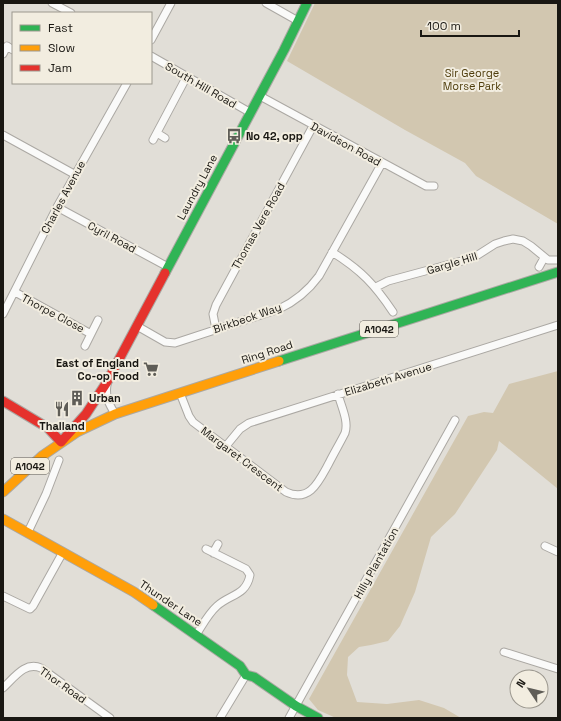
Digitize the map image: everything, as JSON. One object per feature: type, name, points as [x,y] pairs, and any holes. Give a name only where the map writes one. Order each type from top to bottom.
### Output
[{"type":"main road","name":"Laundry Lane","points":[[61,442],[86,414],[107,382],[260,96],[307,3]]},
{"type":"main road","name":"Ring Road","points":[[3,492],[42,456],[61,442],[76,432],[115,414],[558,272]]},
{"type":"main road","points":[[3,402],[48,428],[61,442]]},
{"type":"main road","name":"Thunder Lane","points":[[3,519],[134,592],[240,666],[246,675],[254,677],[296,706],[318,718]]},
{"type":"street","points":[[52,3],[69,12]]},
{"type":"street","points":[[152,38],[171,3]]},
{"type":"street","points":[[266,3],[298,21]]},
{"type":"street","points":[[3,54],[7,46],[12,49]]},
{"type":"street","name":"South Hill Road","points":[[152,57],[251,113]]},
{"type":"street","points":[[153,140],[188,76]]},
{"type":"street","name":"Charles Avenue","points":[[3,314],[74,174],[126,84]]},
{"type":"street","name":"Davidson Road","points":[[260,96],[426,186],[434,186]]},
{"type":"street","name":"Thomas Vere Road","points":[[216,329],[213,314],[216,305],[313,126]]},
{"type":"street","points":[[157,133],[165,138]]},
{"type":"street","points":[[3,135],[74,174]]},
{"type":"street","name":"Birkbeck Way","points":[[136,326],[166,342],[180,342],[279,309],[292,303],[312,286],[319,276],[382,163]]},
{"type":"street","name":"Cyril Road","points":[[57,207],[168,267]]},
{"type":"street","name":"Gargle Hill","points":[[376,287],[388,281],[473,258],[504,240],[513,239],[523,241],[544,258]]},
{"type":"street","points":[[332,252],[354,266],[376,287],[393,312]]},
{"type":"street","points":[[539,267],[544,258],[548,260],[558,260]]},
{"type":"street","name":"Thorpe Close","points":[[15,292],[91,334]]},
{"type":"street","name":"Thorpe Close","points":[[85,346],[98,320]]},
{"type":"street","name":"Elizabeth Avenue","points":[[226,446],[244,425],[558,325]]},
{"type":"street","points":[[107,382],[106,398],[115,414]]},
{"type":"street","name":"Margaret Crescent","points":[[180,393],[193,422],[286,492],[297,495],[305,494],[315,487],[347,428],[338,394]]},
{"type":"street","name":"Hilly Plantation","points":[[288,718],[455,420]]},
{"type":"street","points":[[28,532],[46,494],[59,460]]},
{"type":"street","points":[[214,552],[218,544]]},
{"type":"street","points":[[545,546],[558,552]]},
{"type":"street","points":[[196,635],[216,607],[246,587],[250,575],[246,569],[206,549]]},
{"type":"street","points":[[3,596],[30,609],[63,552]]},
{"type":"street","points":[[504,652],[558,669]]},
{"type":"street","name":"Thor Road","points":[[3,688],[23,669],[29,666],[36,666],[41,668],[110,718]]},
{"type":"street","points":[[220,718],[246,675]]},
{"type":"green space","name":"Sir George Morse Park","points":[[315,3],[558,3],[558,224],[476,176],[465,163],[287,61]]},
{"type":"green space","points":[[558,371],[558,489],[499,441],[497,450],[455,514],[431,537],[415,592],[400,626],[388,641],[359,647],[348,657],[347,675],[357,702],[387,704],[419,700],[444,708],[461,718],[336,718],[318,710],[309,699],[468,416],[484,412],[493,413],[509,384]]},
{"type":"traffic: fast","points":[[165,273],[284,50],[307,3]]},
{"type":"traffic: fast","points":[[279,361],[558,272]]},
{"type":"traffic: fast","points":[[153,605],[240,666],[246,675],[254,677],[296,706],[318,718]]},
{"type":"traffic: slow","points":[[3,492],[42,456],[77,432],[115,414],[279,361]]},
{"type":"traffic: slow","points":[[3,519],[134,592],[153,605]]},
{"type":"traffic: jam","points":[[3,401],[48,428],[61,442],[86,414],[107,382],[165,273]]},
{"type":"place","name":"No 42, opp","points":[[234,136]]},
{"type":"place","name":"East of England Co-op Food","points":[[151,369]]},
{"type":"place","name":"Urban","points":[[77,398]]},
{"type":"place","name":"Thailand","points":[[62,409]]}]
